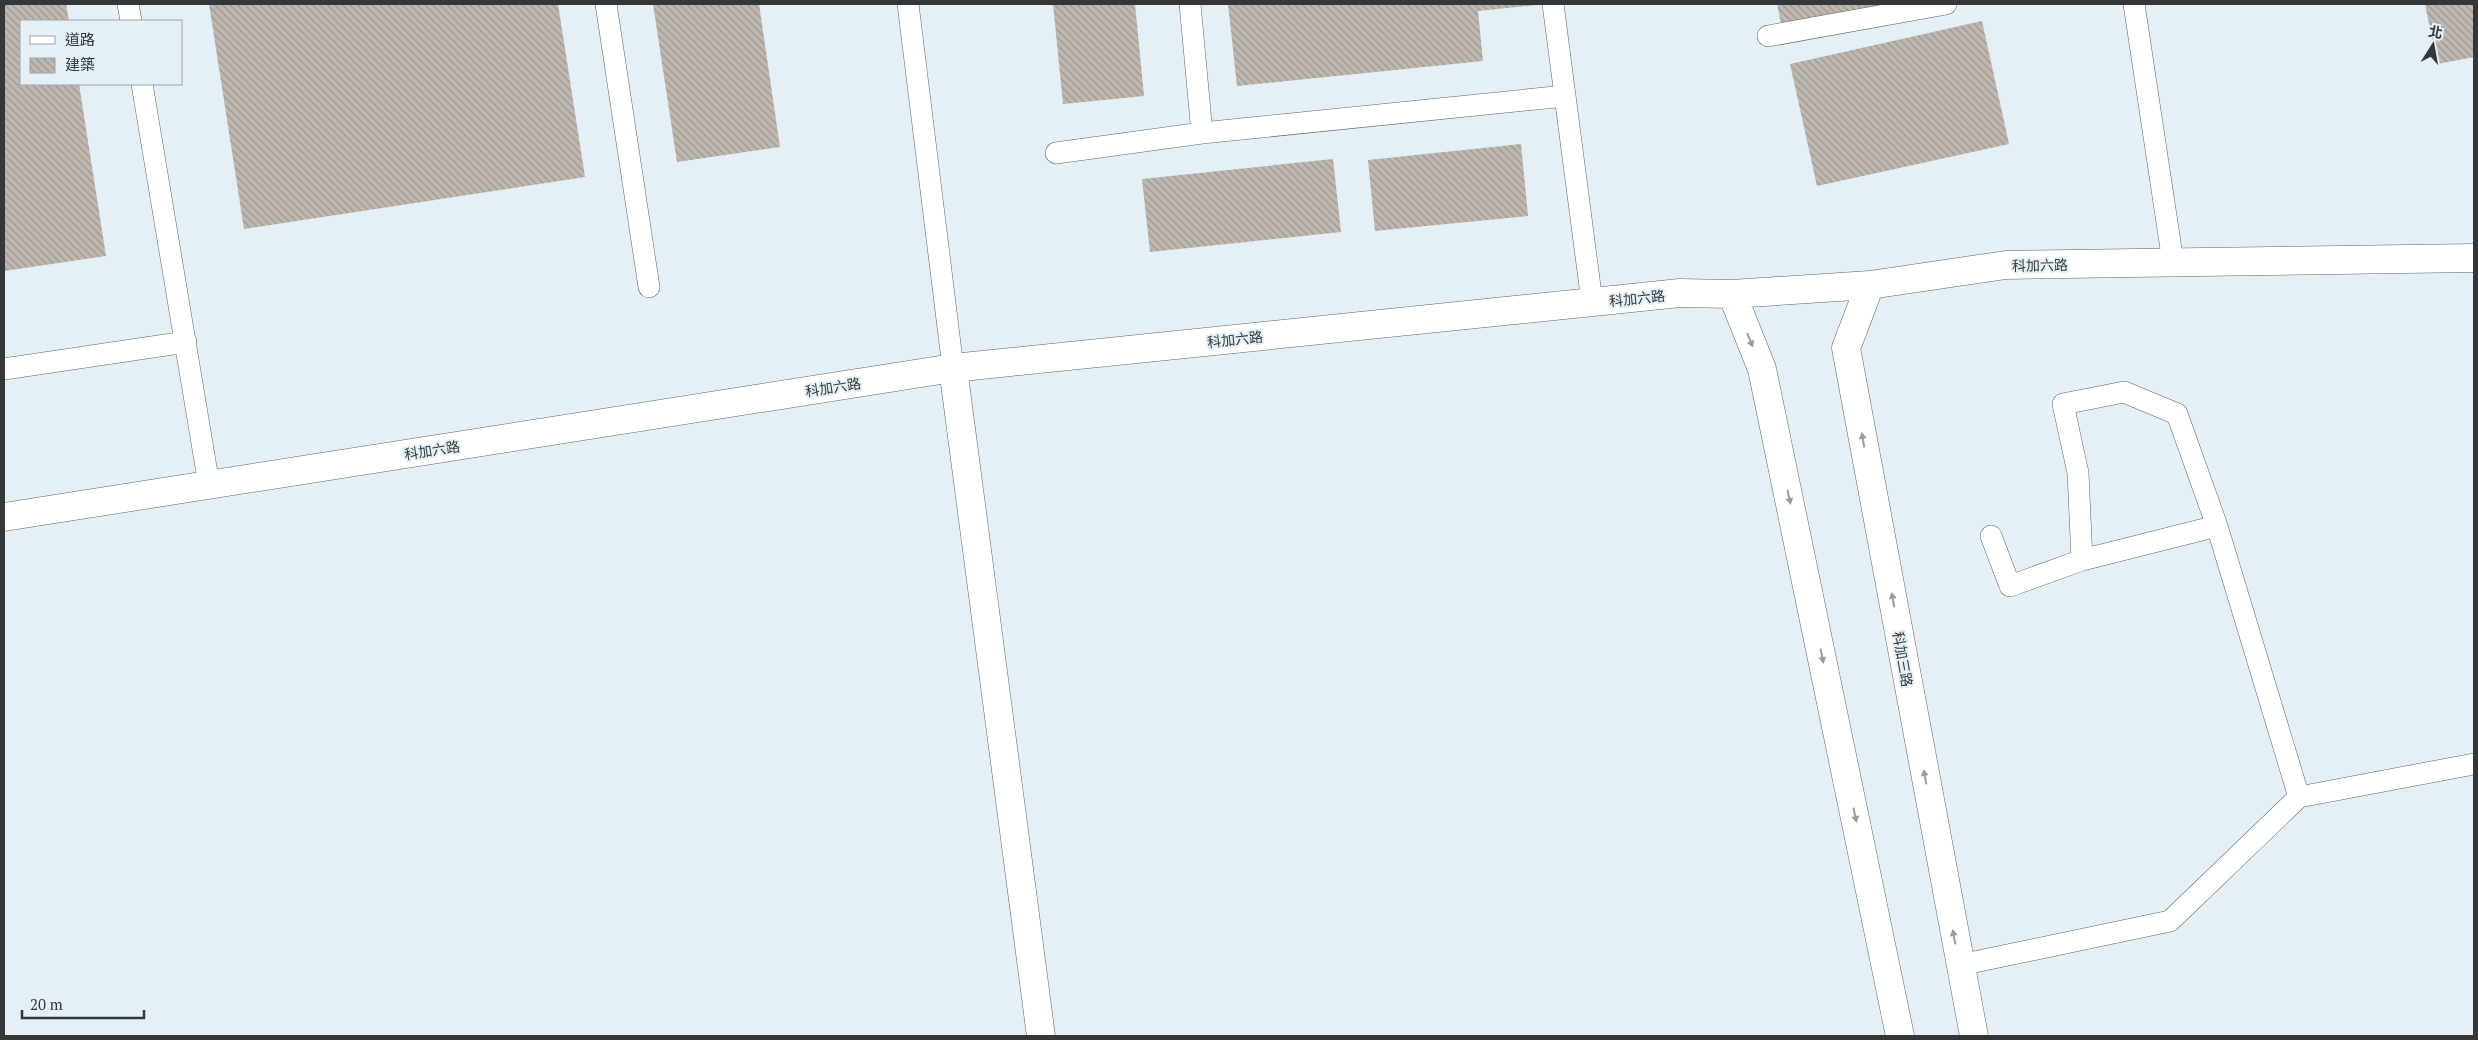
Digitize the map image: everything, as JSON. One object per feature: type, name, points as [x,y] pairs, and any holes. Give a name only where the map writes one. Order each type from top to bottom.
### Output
[{"type":"street","name":"科加六路","points":[[4,517],[953,368],[1680,293],[1732,294],[1870,285],[2006,266],[2474,258]]},
{"type":"street","name":"科加三路","points":[[1870,285],[1846,348],[1974,1036]]},
{"type":"street","points":[[1732,294],[1762,370],[1900,1036]]},
{"type":"street","points":[[953,368],[1041,1036]]},
{"type":"lane","points":[[128,4],[131,20]]},
{"type":"lane","points":[[606,4],[649,286]]},
{"type":"lane","points":[[908,4],[953,368]]},
{"type":"lane","points":[[1190,4],[1202,132]]},
{"type":"lane","points":[[1553,4],[1592,302]]},
{"type":"lane","points":[[1768,36],[1946,4]]},
{"type":"lane","points":[[2134,4],[2173,262]]},
{"type":"lane","points":[[142,85],[209,485]]},
{"type":"lane","points":[[1056,153],[1202,132],[1565,96]]},
{"type":"lane","points":[[4,368],[186,342]]},
{"type":"lane","points":[[2082,560],[2078,473],[2063,404],[2124,392],[2177,414],[2217,526],[2298,797]]},
{"type":"lane","points":[[1991,536],[2010,586],[2082,560],[2217,526]]},
{"type":"lane","points":[[1960,965],[2170,921],[2298,797],[2474,764]]},
{"type":"building","points":[[4,4],[66,4],[69,20],[20,20],[20,85],[79,85],[106,256],[4,271]]},
{"type":"building","points":[[209,4],[558,4],[585,177],[244,229]]},
{"type":"building","points":[[653,4],[759,4],[780,147],[677,162]]},
{"type":"building","points":[[1053,4],[1135,4],[1144,96],[1063,104]]},
{"type":"building","points":[[1228,4],[1536,5],[1478,11],[1483,61],[1237,86]]},
{"type":"building","points":[[1777,4],[1924,4],[1783,33]]},
{"type":"building","points":[[2425,4],[2474,4],[2474,57],[2437,64]]},
{"type":"building","points":[[1982,21],[2009,144],[1817,186],[1790,64]]},
{"type":"building","points":[[1521,144],[1528,216],[1375,231],[1368,160]]},
{"type":"building","points":[[1333,159],[1341,232],[1150,252],[1142,179]]}]
